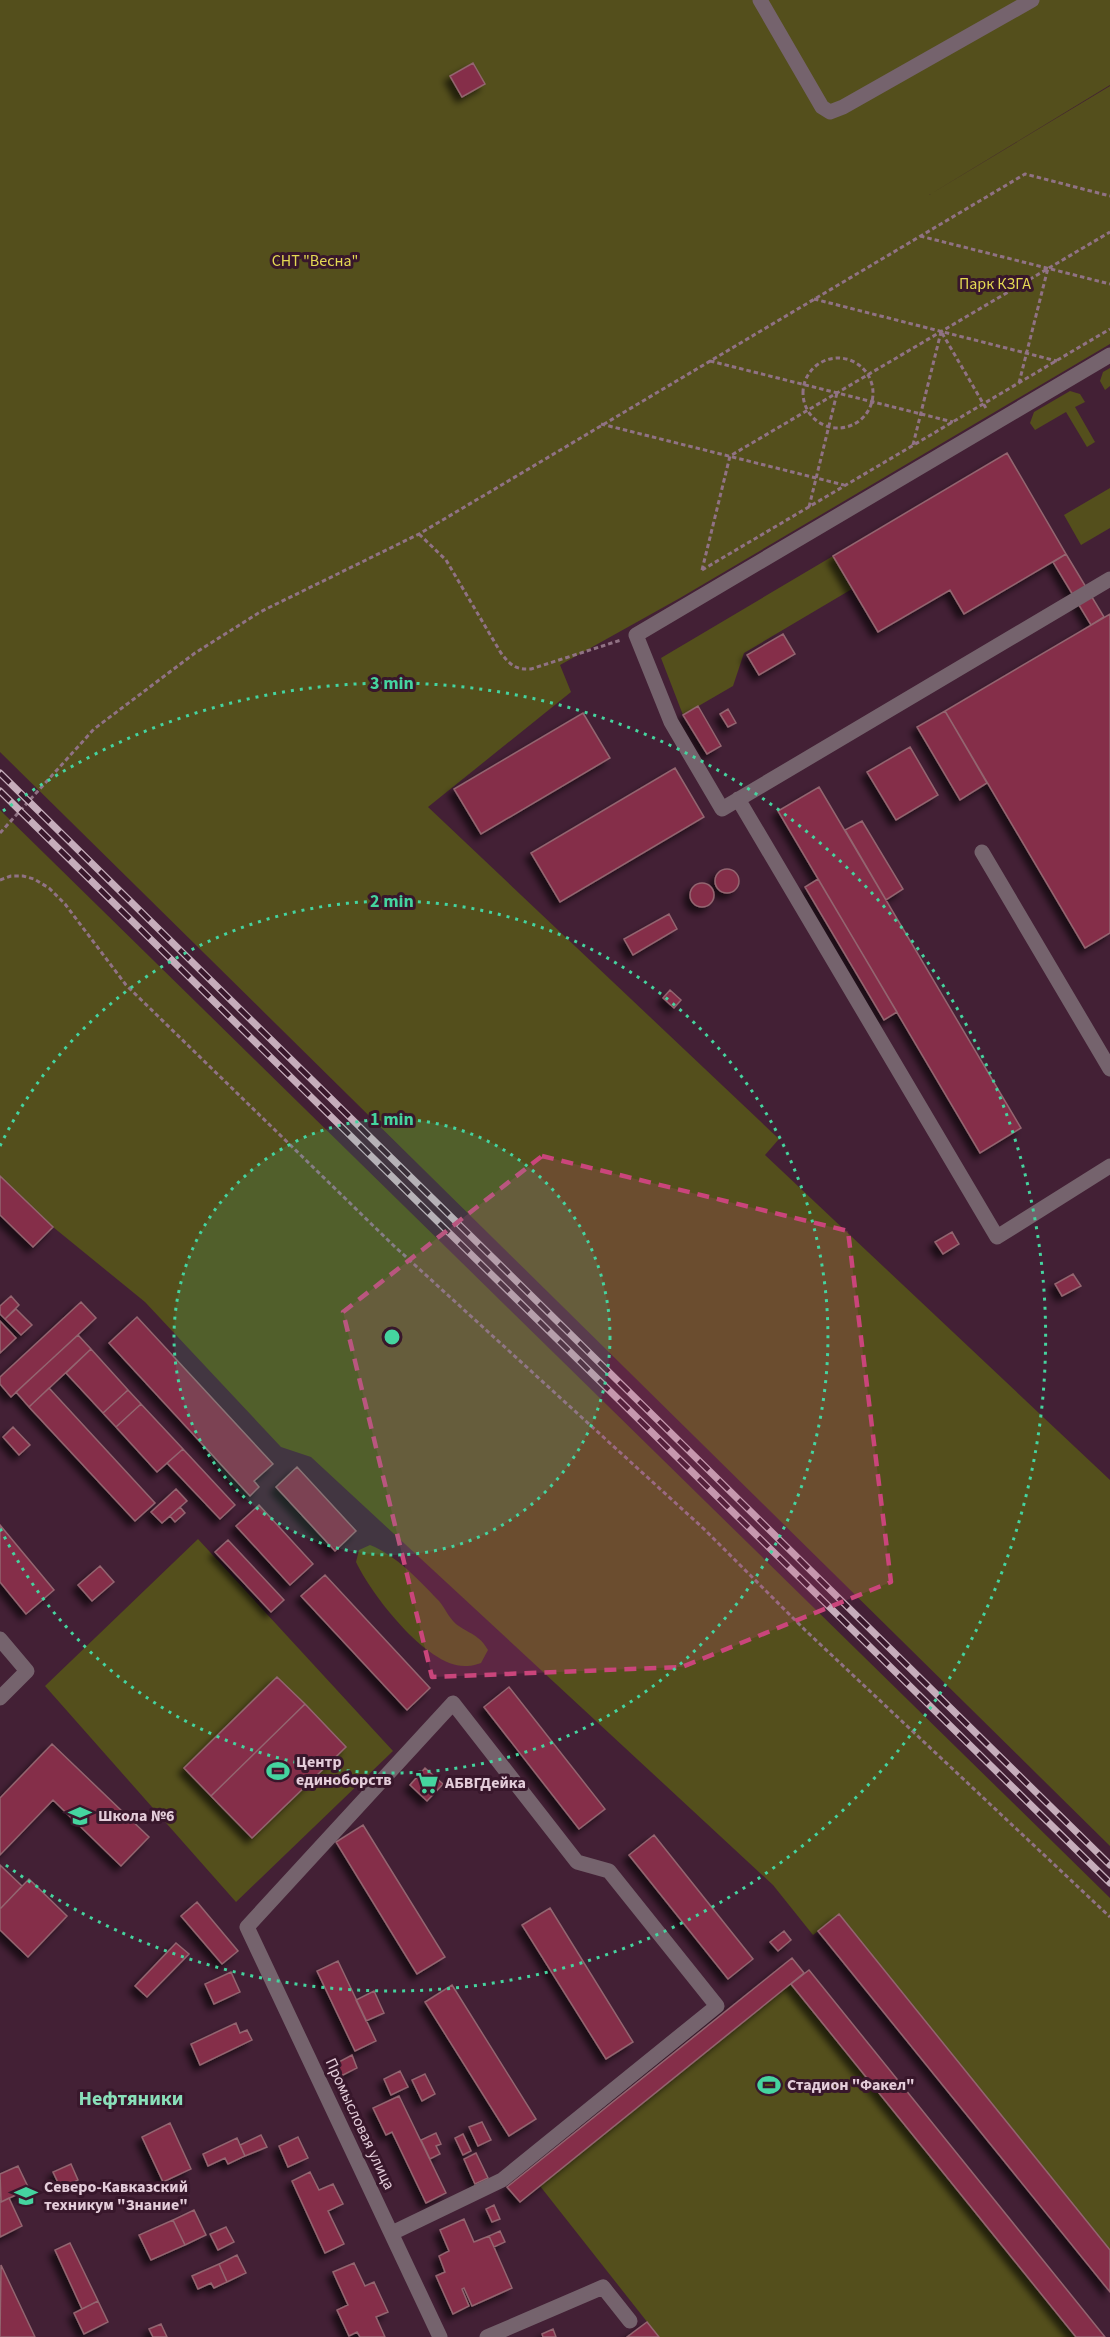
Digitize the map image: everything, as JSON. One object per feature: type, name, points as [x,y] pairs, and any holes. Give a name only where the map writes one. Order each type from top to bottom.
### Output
[{"type":"street","points":[[760,0],[822,107],[830,112],[843,107],[1032,0]]},
{"type":"street","points":[[1110,355],[636,635],[671,722],[722,808],[1110,579]]},
{"type":"street","points":[[738,799],[997,1237],[1110,1166]]},
{"type":"street","points":[[982,852],[1110,1069]]},
{"type":"street","points":[[0,1639],[27,1671],[0,1698]]},
{"type":"street","name":"Промысловая улица","points":[[392,2233],[502,2180],[717,2006],[609,1871],[577,1862],[453,1703],[247,1927],[440,2337]]},
{"type":"street","points":[[487,2337],[603,2287],[630,2321]]},
{"type":"path","points":[[1,832],[94,729],[148,686],[195,653],[261,612],[419,534],[708,360],[1025,174],[1110,196]]},
{"type":"path","points":[[1110,232],[730,456],[702,570],[1110,329]]},
{"type":"path","points":[[920,236],[1110,284]]},
{"type":"path","points":[[1019,383],[1048,268]]},
{"type":"path","points":[[813,299],[1057,360]]},
{"type":"path","points":[[941,332],[995,423]]},
{"type":"path","points":[[913,445],[941,332]]},
{"type":"path","points":[[832,358],[852,361],[868,375],[873,393],[871,402],[867,412],[852,425],[842,428],[829,426],[815,419],[808,410],[803,393],[804,384],[814,367],[832,358]]},
{"type":"path","points":[[708,360],[953,422]]},
{"type":"path","points":[[809,507],[837,393]]},
{"type":"path","points":[[601,424],[845,486]]},
{"type":"path","points":[[419,534],[446,561],[501,653],[518,670],[531,669],[636,635]]},
{"type":"path","points":[[0,880],[11,876],[23,876],[34,879],[49,888],[65,904],[126,985],[375,1228],[704,1529],[805,1630],[1110,1917]]},
{"type":"highlighted area","points":[[542,1156],[848,1231],[891,1582],[682,1667],[432,1677],[343,1312]]},
{"type":"green space","points":[[0,0],[1110,0],[1110,85],[929,195],[1110,86],[1110,344],[680,598],[560,665],[571,692],[428,807],[779,1139],[765,1155],[1110,1480],[1110,1846],[0,752]]},
{"type":"green space","points":[[1110,368],[1110,386],[1105,390],[1100,381],[1103,372]]},
{"type":"green space","points":[[1070,391],[1080,394],[1085,402],[1075,407],[1095,442],[1087,447],[1066,412],[1035,430],[1030,423],[1034,412]]},
{"type":"green space","points":[[1110,488],[1110,528],[1081,545],[1064,515]]},
{"type":"green space","points":[[833,556],[852,589],[744,653],[733,686],[683,715],[661,658]]},
{"type":"green space","points":[[0,810],[1110,1898],[1110,2250],[840,1915],[813,1935],[773,1885],[311,1457],[281,1447],[145,1302],[53,1227],[0,1176]]},
{"type":"green space","points":[[198,1539],[393,1751],[236,1902],[45,1686]]},
{"type":"green space","points":[[370,1545],[380,1549],[407,1569],[439,1601],[456,1624],[481,1641],[488,1650],[481,1663],[467,1666],[452,1664],[435,1656],[402,1627],[374,1592],[356,1562],[359,1550]]},
{"type":"green space","name":"Стадион \"Факел\"","points":[[791,1984],[1076,2337],[659,2337],[540,2186]]},
{"type":"building","points":[[473,63],[485,84],[462,97],[450,76]]},
{"type":"building","points":[[1007,453],[1066,554],[964,614],[950,590],[878,632],[833,556]]},
{"type":"building","points":[[1066,554],[1104,617],[1091,625],[1053,562]]},
{"type":"building","points":[[1110,614],[1110,933],[1085,948],[945,711]]},
{"type":"building","points":[[783,634],[795,654],[759,675],[747,655]]},
{"type":"building","points":[[698,706],[721,746],[707,754],[683,715]]},
{"type":"building","points":[[728,709],[736,723],[728,727],[720,714]]},
{"type":"building","points":[[945,711],[987,783],[960,800],[917,727]]},
{"type":"building","points":[[583,713],[610,758],[481,834],[454,789]]},
{"type":"building","points":[[910,747],[938,795],[896,820],[867,772]]},
{"type":"building","points":[[675,768],[704,817],[560,902],[531,853]]},
{"type":"building","points":[[819,787],[1021,1128],[980,1153],[778,811]]},
{"type":"building","points":[[862,821],[903,889],[886,900],[845,830]]},
{"type":"building","points":[[727,869],[732,870],[738,876],[738,886],[732,892],[727,893],[722,892],[716,886],[715,881],[716,876],[722,870]]},
{"type":"building","points":[[818,879],[897,1012],[884,1020],[805,887]]},
{"type":"building","points":[[702,883],[707,884],[713,890],[713,900],[707,906],[702,907],[697,906],[691,900],[690,895],[691,890],[697,884]]},
{"type":"building","points":[[669,914],[677,929],[633,955],[624,939]]},
{"type":"building","points":[[670,990],[681,1000],[674,1008],[663,998]]},
{"type":"building","points":[[0,1176],[53,1227],[33,1247],[0,1215]]},
{"type":"building","points":[[952,1232],[959,1244],[943,1254],[935,1242]]},
{"type":"building","points":[[1073,1274],[1081,1286],[1062,1296],[1055,1284]]},
{"type":"building","points":[[11,1296],[19,1305],[5,1319],[0,1314],[0,1306]]},
{"type":"building","points":[[81,1302],[96,1318],[11,1397],[0,1384],[0,1377]]},
{"type":"building","points":[[16,1309],[32,1325],[21,1335],[5,1319]]},
{"type":"building","points":[[137,1317],[273,1464],[254,1481],[259,1487],[250,1496],[109,1343]]},
{"type":"building","points":[[0,1321],[16,1338],[0,1353]]},
{"type":"building","points":[[78,1335],[91,1349],[29,1407],[16,1392]]},
{"type":"building","points":[[91,1349],[128,1390],[103,1413],[66,1373]]},
{"type":"building","points":[[49,1388],[155,1503],[135,1521],[29,1407]]},
{"type":"building","points":[[128,1390],[141,1404],[116,1427],[103,1413]]},
{"type":"building","points":[[141,1404],[183,1449],[157,1472],[116,1427]]},
{"type":"building","points":[[13,1427],[30,1445],[19,1455],[3,1437]]},
{"type":"building","points":[[183,1449],[235,1505],[220,1519],[167,1463]]},
{"type":"building","points":[[297,1467],[356,1531],[335,1551],[276,1487]]},
{"type":"building","points":[[176,1489],[187,1501],[162,1523],[151,1512]]},
{"type":"building","points":[[259,1505],[313,1564],[290,1585],[236,1526]]},
{"type":"building","points":[[180,1507],[185,1513],[175,1522],[170,1516]]},
{"type":"building","points":[[0,1525],[54,1590],[26,1614],[0,1582]]},
{"type":"building","points":[[228,1540],[284,1600],[271,1612],[215,1552]]},
{"type":"building","points":[[100,1566],[114,1582],[92,1601],[78,1585]]},
{"type":"building","points":[[325,1575],[430,1688],[407,1710],[301,1596]]},
{"type":"building","points":[[277,1677],[305,1704],[211,1796],[184,1768]]},
{"type":"building","points":[[509,1687],[605,1809],[579,1829],[484,1707]]},
{"type":"building","name":"Центр единоборств","points":[[305,1704],[346,1747],[252,1838],[211,1796]]},
{"type":"building","points":[[52,1744],[149,1837],[121,1866],[53,1800],[0,1855],[0,1798]]},
{"type":"building","points":[[425,1768],[443,1784],[427,1801],[410,1785]]},
{"type":"building","points":[[363,1825],[445,1957],[417,1974],[336,1842]]},
{"type":"building","points":[[654,1835],[753,1959],[728,1979],[629,1855]]},
{"type":"building","points":[[0,1865],[22,1886],[0,1909]]},
{"type":"building","points":[[29,1879],[67,1916],[28,1957],[0,1930],[0,1909]]},
{"type":"building","points":[[197,1902],[238,1951],[222,1964],[181,1916]]},
{"type":"building","points":[[550,1908],[633,2042],[606,2059],[522,1925]]},
{"type":"building","points":[[839,1914],[1110,2250],[1110,2292],[818,1931]]},
{"type":"building","points":[[784,1931],[791,1940],[778,1951],[770,1942]]},
{"type":"building","points":[[176,1943],[189,1954],[147,1997],[135,1986]]},
{"type":"building","points":[[792,1958],[804,1973],[520,2202],[507,2187]]},
{"type":"building","points":[[338,1961],[376,2041],[355,2051],[317,1971]]},
{"type":"building","points":[[809,1970],[1105,2337],[1076,2337],[791,1984]]},
{"type":"building","points":[[231,1972],[240,1992],[214,2004],[205,1984]]},
{"type":"building","points":[[452,1985],[536,2119],[509,2136],[425,2002]]},
{"type":"building","points":[[374,1991],[384,2013],[366,2021],[356,2000]]},
{"type":"building","points":[[236,2023],[240,2033],[247,2030],[252,2040],[200,2065],[191,2044]]},
{"type":"building","points":[[352,2055],[357,2068],[341,2076],[335,2064]]},
{"type":"building","points":[[400,2071],[408,2087],[391,2095],[384,2079]]},
{"type":"building","points":[[425,2074],[435,2094],[422,2101],[412,2080]]},
{"type":"building","points":[[399,2096],[446,2193],[426,2203],[392,2132],[386,2135],[373,2108]]},
{"type":"building","points":[[482,2122],[491,2140],[478,2146],[469,2127]]},
{"type":"building","points":[[170,2123],[191,2169],[163,2182],[142,2137]]},
{"type":"building","points":[[436,2133],[441,2144],[436,2146],[440,2154],[430,2159],[421,2140]]},
{"type":"building","points":[[463,2134],[471,2151],[463,2155],[455,2138]]},
{"type":"building","points":[[261,2135],[267,2147],[245,2156],[240,2145]]},
{"type":"building","points":[[298,2137],[308,2158],[288,2167],[279,2146]]},
{"type":"building","points":[[237,2138],[245,2156],[228,2164],[225,2158],[208,2166],[203,2154]]},
{"type":"building","points":[[476,2153],[488,2178],[475,2184],[464,2159]]},
{"type":"building","points":[[71,2164],[78,2180],[61,2189],[53,2172]]},
{"type":"building","points":[[18,2166],[29,2189],[1,2202],[0,2174]]},
{"type":"building","points":[[310,2172],[319,2190],[333,2184],[343,2204],[328,2211],[344,2244],[325,2253],[292,2181]]},
{"type":"building","points":[[9,2198],[22,2226],[0,2237],[0,2200],[1,2202]]},
{"type":"building","points":[[494,2205],[500,2219],[492,2222],[486,2209]]},
{"type":"building","points":[[194,2210],[206,2235],[185,2245],[173,2220]]},
{"type":"building","points":[[464,2219],[474,2242],[489,2236],[512,2288],[472,2306],[464,2288],[462,2289],[469,2306],[453,2314],[436,2276],[445,2272],[439,2256],[449,2251],[440,2230]]},
{"type":"building","points":[[173,2220],[185,2245],[151,2260],[139,2235]]},
{"type":"building","points":[[226,2227],[234,2242],[218,2250],[210,2234]]},
{"type":"building","points":[[500,2231],[505,2242],[494,2247],[489,2236]]},
{"type":"building","points":[[70,2243],[98,2301],[82,2309],[55,2250]]},
{"type":"building","points":[[237,2255],[246,2273],[227,2282],[219,2264]]},
{"type":"building","points":[[354,2263],[365,2286],[374,2282],[388,2312],[376,2317],[385,2337],[360,2337],[357,2332],[349,2336],[337,2310],[348,2305],[333,2272]]},
{"type":"building","points":[[219,2264],[227,2282],[214,2288],[211,2283],[198,2289],[192,2276]]},
{"type":"building","points":[[1,2265],[35,2337],[0,2337]]},
{"type":"building","points":[[98,2301],[108,2322],[84,2334],[74,2313]]},
{"type":"building","points":[[647,2322],[659,2337],[627,2337]]},
{"type":"building","points":[[161,2324],[167,2337],[153,2337],[149,2329]]},
{"type":"building","points":[[553,2329],[556,2337],[543,2337],[542,2334]]},
{"type":"railway","points":[[0,773],[1110,1865]]},
{"type":"railway","points":[[0,791],[1110,1883]]},
{"type":"place","name":"Центр единоборств","points":[[278,1771]]},
{"type":"place","name":"АБВГДейка","points":[[427,1783]]},
{"type":"place","name":"Школа №6","points":[[80,1816]]},
{"type":"place","name":"Стадион \"Факел\"","points":[[769,2085]]},
{"type":"place","name":"Северо-Кавказский техникум \"Знание\"","points":[[26,2196]]},
{"type":"district","name":"Нефтяники","points":[[131,2099]]},
{"type":"park label","name":"СНТ \"Весна\"","points":[[315,261]]},
{"type":"park label","name":"Парк КЗГА","points":[[995,284]]}]
